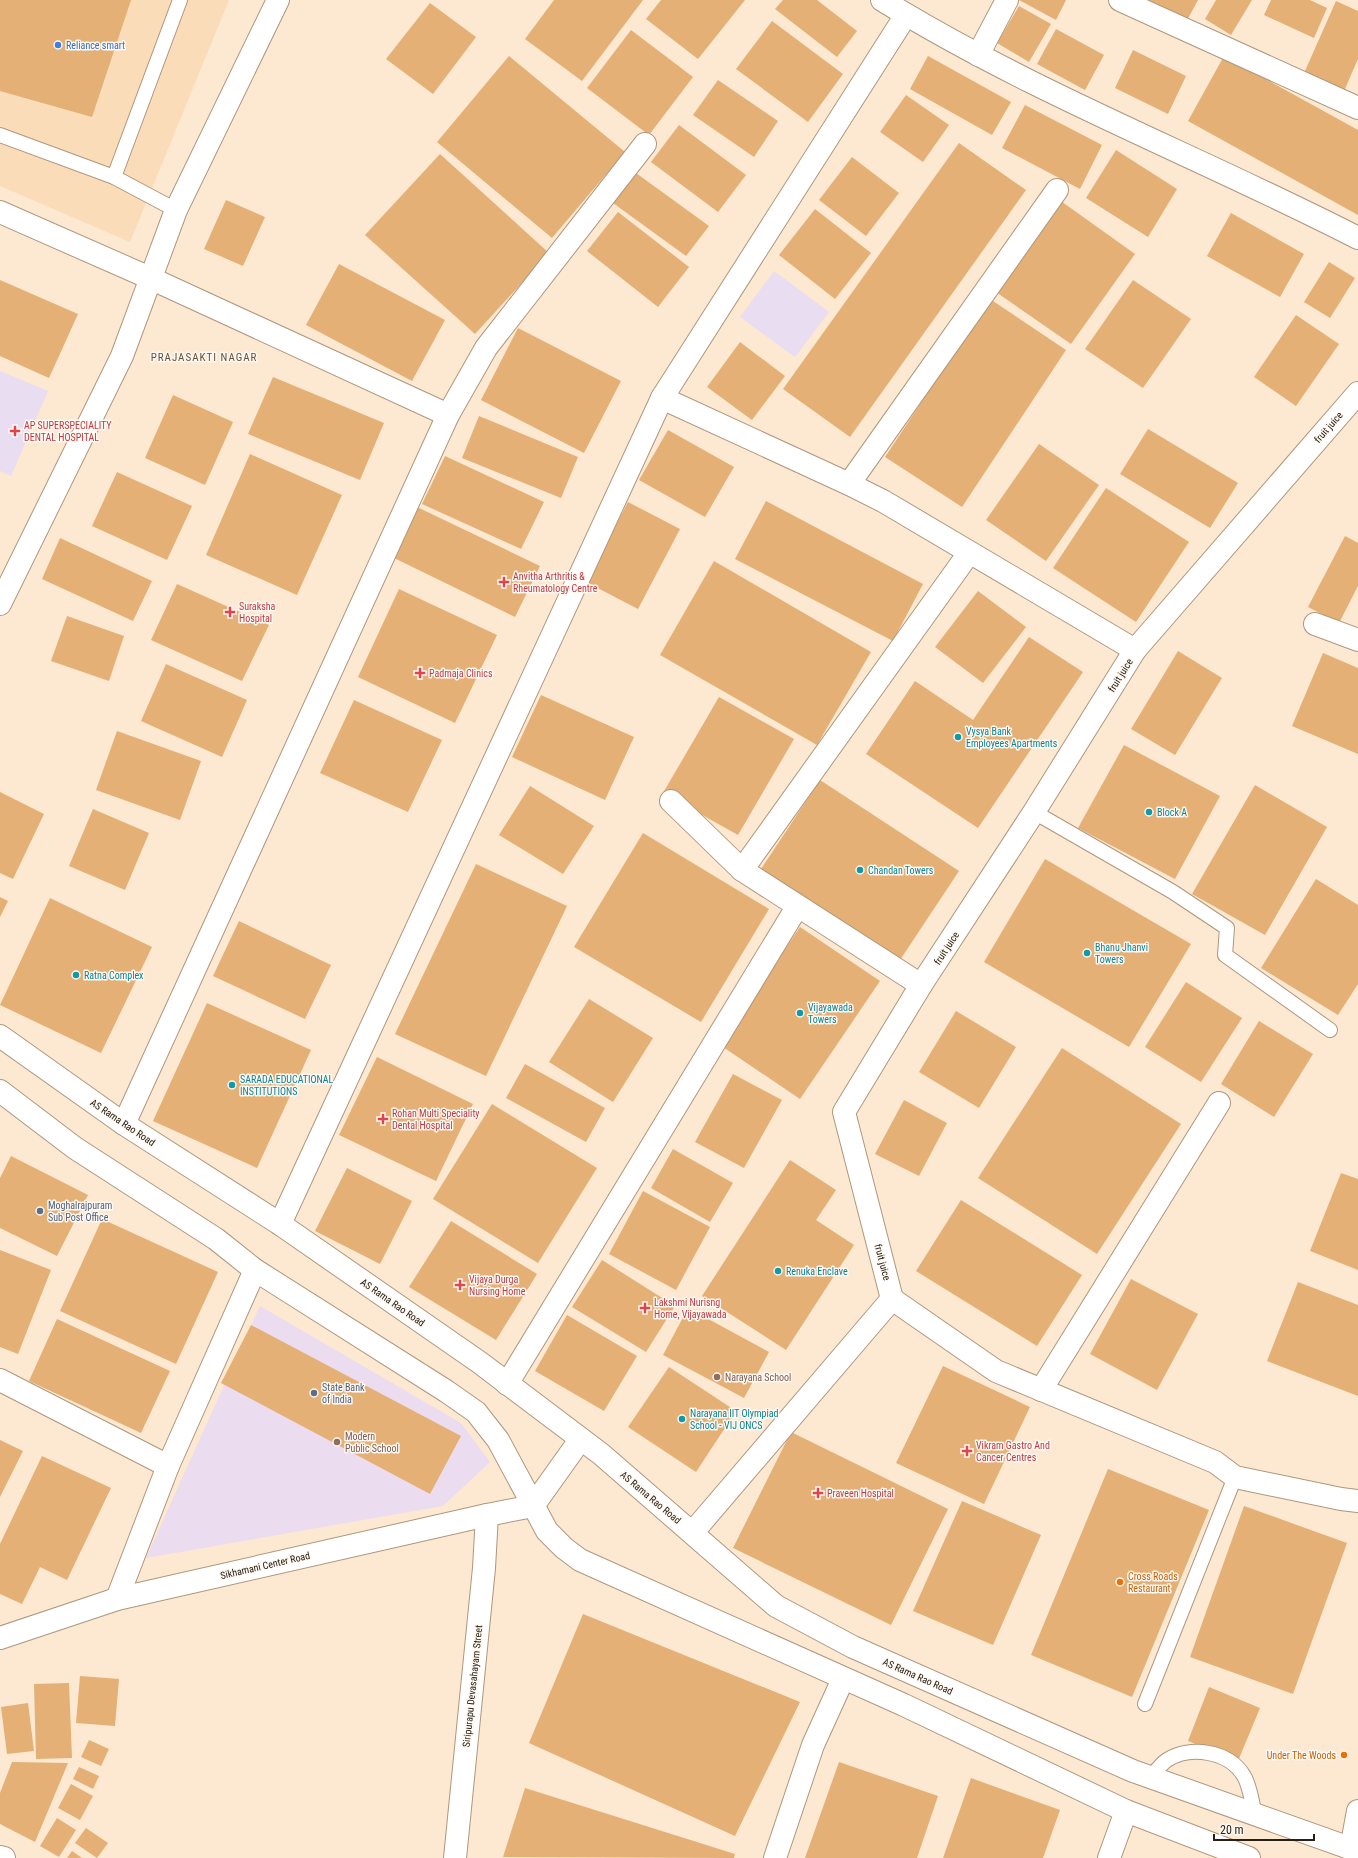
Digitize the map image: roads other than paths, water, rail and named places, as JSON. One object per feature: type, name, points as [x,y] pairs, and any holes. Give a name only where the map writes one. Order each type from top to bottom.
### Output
[{"type":"street","points":[[0,604],[122,356],[176,210],[278,0]]},
{"type":"street","points":[[882,0],[906,15],[1043,89],[1284,200],[1358,238]]},
{"type":"street","points":[[978,54],[1007,0]]},
{"type":"street","points":[[1120,0],[1358,108]]},
{"type":"street","points":[[280,1224],[662,398],[906,15]]},
{"type":"street","points":[[124,1124],[448,415],[486,348],[645,144]]},
{"type":"street","points":[[849,484],[1057,190]]},
{"type":"street","points":[[0,212],[150,278],[448,415]]},
{"type":"street","name":"fruit juice","points":[[892,1299],[844,1112],[922,984],[1034,812],[1135,650],[1358,393]]},
{"type":"street","points":[[662,398],[883,501],[1135,650]]},
{"type":"street","points":[[742,870],[969,553]]},
{"type":"street","points":[[1315,624],[1358,640]]},
{"type":"street","points":[[671,801],[742,870],[798,907],[922,984]]},
{"type":"street","points":[[507,1384],[798,907]]},
{"type":"street","name":"AS Rama Rao Road","points":[[0,1036],[124,1124],[280,1224],[479,1362],[580,1440],[601,1454],[693,1532],[776,1606],[853,1647],[1150,1778],[1354,1850]]},
{"type":"street","points":[[0,1091],[75,1148],[216,1239],[255,1270],[440,1386],[476,1412],[507,1454],[547,1531],[564,1548],[580,1560],[904,1705],[1126,1811],[1249,1858]]},
{"type":"street","points":[[1041,1390],[1220,1103]]},
{"type":"street","points":[[117,1599],[168,1466],[255,1270]]},
{"type":"street","points":[[693,1532],[892,1299],[996,1371],[1215,1462],[1235,1477],[1341,1499],[1358,1501]]},
{"type":"street","points":[[0,1380],[168,1466]]},
{"type":"street","points":[[533,1506],[580,1440]]},
{"type":"street","name":"Sikhamani Center Road","points":[[0,1638],[117,1599],[487,1515],[533,1506]]},
{"type":"street","name":"Siripurapu Devasahayam Street","points":[[455,1858],[483,1583],[487,1515]]},
{"type":"street","points":[[775,1858],[813,1745],[843,1679]]},
{"type":"street","points":[[1109,1858],[1126,1811]]},
{"type":"street","points":[[1354,1850],[1358,1811]]},
{"type":"street","points":[[0,1857],[4,1858]]},
{"type":"lane","points":[[114,177],[180,0]]},
{"type":"lane","points":[[0,136],[114,177],[176,210]]},
{"type":"lane","points":[[1034,812],[1173,892],[1227,928],[1225,955],[1330,1030]]},
{"type":"lane","points":[[1145,1704],[1235,1477]]},
{"type":"lane","points":[[1150,1778],[1166,1760],[1182,1754],[1203,1751],[1231,1762],[1244,1776],[1255,1815]]},
{"type":"place","name":"Reliance smart","points":[[58,45]]},
{"type":"place","name":"AP SUPERSPECIALITY DENTAL HOSPITAL","points":[[15,431]]},
{"type":"place","name":"Anvitha Arthritis & Rheumatology Centre","points":[[504,582]]},
{"type":"place","name":"Suraksha Hospital","points":[[230,612]]},
{"type":"place","name":"Padmaja Clinics","points":[[420,673]]},
{"type":"place","name":"Vysya Bank Employees Apartments","points":[[958,737]]},
{"type":"place","name":"Block A","points":[[1149,812]]},
{"type":"place","name":"Chandan Towers","points":[[860,870]]},
{"type":"place","name":"Bhanu Jhanvi Towers","points":[[1087,953]]},
{"type":"place","name":"Ratna Complex","points":[[76,975]]},
{"type":"place","name":"Vijayawada Towers","points":[[800,1013]]},
{"type":"place","name":"SARADA EDUCATIONAL INSTITUTIONS","points":[[232,1085]]},
{"type":"place","name":"Rohan Multi Speciality Dental Hospital","points":[[383,1119]]},
{"type":"place","name":"Moghalrajpuram Sub Post Office","points":[[40,1211]]},
{"type":"place","name":"Renuka Enclave","points":[[778,1271]]},
{"type":"place","name":"Vijaya Durga Nursing Home","points":[[460,1285]]},
{"type":"place","name":"Lakshmi Nurisng Home, Vijayawada","points":[[645,1308]]},
{"type":"place","name":"Narayana School","points":[[717,1377]]},
{"type":"place","name":"State Bank of India","points":[[314,1393]]},
{"type":"place","name":"Narayana IIT Olympiad School - VIJ ONCS","points":[[682,1419]]},
{"type":"place","name":"Modern Public School","points":[[337,1442]]},
{"type":"place","name":"Vikram Gastro And Cancer Centres","points":[[967,1451]]},
{"type":"place","name":"Praveen Hospital","points":[[818,1493]]},
{"type":"place","name":"Cross Roads Restaurant","points":[[1120,1582]]},
{"type":"place","name":"Under The Woods","points":[[1344,1755]]},
{"type":"district","name":"PRAJASAKTI NAGAR","points":[[204,357]]}]
